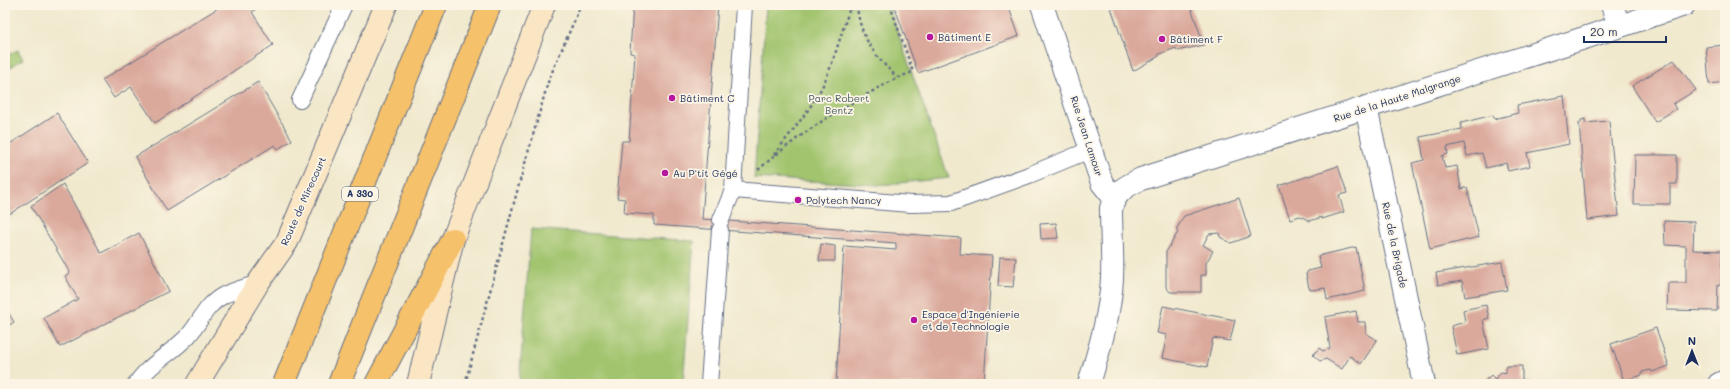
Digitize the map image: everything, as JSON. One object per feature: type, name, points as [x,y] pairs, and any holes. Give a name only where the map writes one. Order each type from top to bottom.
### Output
[{"type":"highway","name":"A 330","points":[[284,384],[436,5]]},
{"type":"highway","points":[[339,384],[490,5]]},
{"type":"highway","points":[[376,384],[453,239]]},
{"type":"main road","name":"Route de Mirecourt","points":[[197,384],[258,283],[287,242],[386,5]]},
{"type":"main road","points":[[418,384],[453,239],[544,5]]},
{"type":"street","name":"Rue Jean Lamour","points":[[1042,5],[1092,149],[1102,183],[1114,198]]},
{"type":"street","points":[[1612,5],[1619,26]]},
{"type":"street","name":"Rue de la Haute Malgrange","points":[[1114,198],[1126,186],[1141,179],[1619,26],[1658,9],[1684,5]]},
{"type":"street","name":"Rue de la Brigade","points":[[1366,107],[1424,384]]},
{"type":"street","points":[[1089,384],[1105,325],[1110,294],[1112,278],[1111,208],[1114,198]]},
{"type":"street","points":[[1719,384],[1725,381]]},
{"type":"lane","points":[[300,100],[344,5]]},
{"type":"lane","points":[[709,384],[721,225],[734,190],[744,5]]},
{"type":"lane","points":[[734,190],[911,204],[951,203],[999,186],[1092,149]]},
{"type":"lane","points":[[136,384],[166,354],[188,336],[204,311],[224,295],[258,283]]},
{"type":"path","points":[[465,384],[549,80],[581,5]]},
{"type":"path","points":[[771,158],[820,91],[826,79],[851,5]]},
{"type":"path","points":[[857,5],[858,15],[864,36],[878,58],[897,77]]},
{"type":"path","points":[[734,190],[771,158],[826,117],[897,77],[913,72],[890,5]]},
{"type":"green space","name":"Parc Robert Bentz","points":[[766,5],[888,5],[949,178],[879,185],[754,178]]},
{"type":"green space","points":[[18,50],[23,59],[5,71],[5,56]]},
{"type":"green space","points":[[531,229],[694,241],[683,384],[519,384]]},
{"type":"building","points":[[223,5],[251,5],[255,10],[252,12],[273,45],[155,123],[131,87],[114,98],[102,80]]},
{"type":"building","points":[[633,5],[718,5],[702,219],[961,238],[960,254],[992,256],[984,384],[836,384],[844,246],[896,250],[896,243],[654,225],[654,215],[624,213],[625,199],[617,198],[622,141],[629,141],[635,54],[630,53]]},
{"type":"building","name":"Bâtiment E","points":[[894,5],[1008,5],[1019,36],[918,73]]},
{"type":"building","name":"Bâtiment F","points":[[1110,5],[1190,5],[1204,45],[1177,51],[1176,48],[1159,54],[1159,56],[1133,71]]},
{"type":"building","points":[[1725,45],[1725,82],[1709,84],[1706,47]]},
{"type":"building","points":[[1674,60],[1696,90],[1673,104],[1676,109],[1655,122],[1632,86]]},
{"type":"building","points":[[258,82],[292,140],[278,149],[275,145],[167,211],[135,157]]},
{"type":"building","points":[[1564,96],[1569,144],[1527,153],[1530,166],[1508,171],[1506,163],[1486,168],[1482,153],[1467,156],[1464,143],[1447,147],[1448,154],[1442,156],[1445,168],[1457,166],[1461,189],[1467,187],[1479,237],[1430,249],[1412,163],[1424,160],[1420,137],[1462,129],[1461,123],[1493,115],[1494,119],[1518,113],[1517,105]]},
{"type":"building","points":[[57,113],[88,163],[5,217],[5,147]]},
{"type":"building","points":[[1585,119],[1585,123],[1609,121],[1619,216],[1587,220],[1579,123],[1581,123],[1581,120]]},
{"type":"building","points":[[1635,155],[1677,155],[1677,184],[1670,184],[1670,204],[1634,204]]},
{"type":"building","points":[[1338,166],[1347,193],[1339,195],[1344,212],[1310,221],[1300,216],[1290,219],[1279,186]]},
{"type":"building","points":[[63,184],[101,253],[139,233],[169,291],[60,347],[44,318],[78,299],[65,276],[70,273],[31,206]]},
{"type":"building","points":[[1239,198],[1251,236],[1231,243],[1220,237],[1219,233],[1209,234],[1203,245],[1213,251],[1206,263],[1206,275],[1201,275],[1201,292],[1170,292],[1166,287],[1166,252],[1178,232],[1176,230],[1184,216]]},
{"type":"building","points":[[1664,221],[1694,222],[1693,250],[1722,251],[1721,285],[1718,285],[1717,311],[1667,310],[1668,283],[1686,283],[1686,246],[1665,245]]},
{"type":"building","points":[[1056,223],[1058,238],[1041,239],[1040,224]]},
{"type":"building","points":[[821,244],[835,246],[835,261],[819,261]]},
{"type":"building","points":[[1356,247],[1365,291],[1327,300],[1325,288],[1312,290],[1309,288],[1306,274],[1308,271],[1321,268],[1318,256]]},
{"type":"building","points":[[1000,257],[1016,258],[1013,287],[998,286]]},
{"type":"building","points":[[1502,262],[1507,290],[1465,297],[1462,281],[1438,285],[1436,273]]},
{"type":"building","points":[[1486,305],[1489,318],[1483,320],[1489,349],[1457,355],[1451,326],[1465,322],[1463,310]]},
{"type":"building","points":[[1163,306],[1235,320],[1230,341],[1213,338],[1207,367],[1162,358],[1167,335],[1157,333]]},
{"type":"building","points":[[5,307],[14,322],[5,328]]},
{"type":"building","points":[[1356,311],[1358,322],[1365,322],[1366,333],[1377,340],[1361,364],[1350,356],[1342,369],[1326,359],[1320,361],[1313,355],[1319,348],[1323,351],[1330,348],[1325,317]]},
{"type":"building","points":[[1656,328],[1669,366],[1652,372],[1651,370],[1642,372],[1642,375],[1624,381],[1611,344]]},
{"type":"building","points":[[1506,366],[1522,366],[1522,382],[1531,382],[1531,384],[1482,384],[1491,375],[1495,379],[1501,372],[1506,373]]},
{"type":"place","name":"Bâtiment E","points":[[930,37]]},
{"type":"place","name":"Bâtiment F","points":[[1162,39]]},
{"type":"place","name":"Bâtiment C","points":[[672,98]]},
{"type":"place","name":"Au P'tit Gégé","points":[[665,173]]},
{"type":"place","name":"Polytech Nancy","points":[[798,200]]},
{"type":"place","name":"Espace d'Ingénierie et de Technologie","points":[[914,320]]}]
